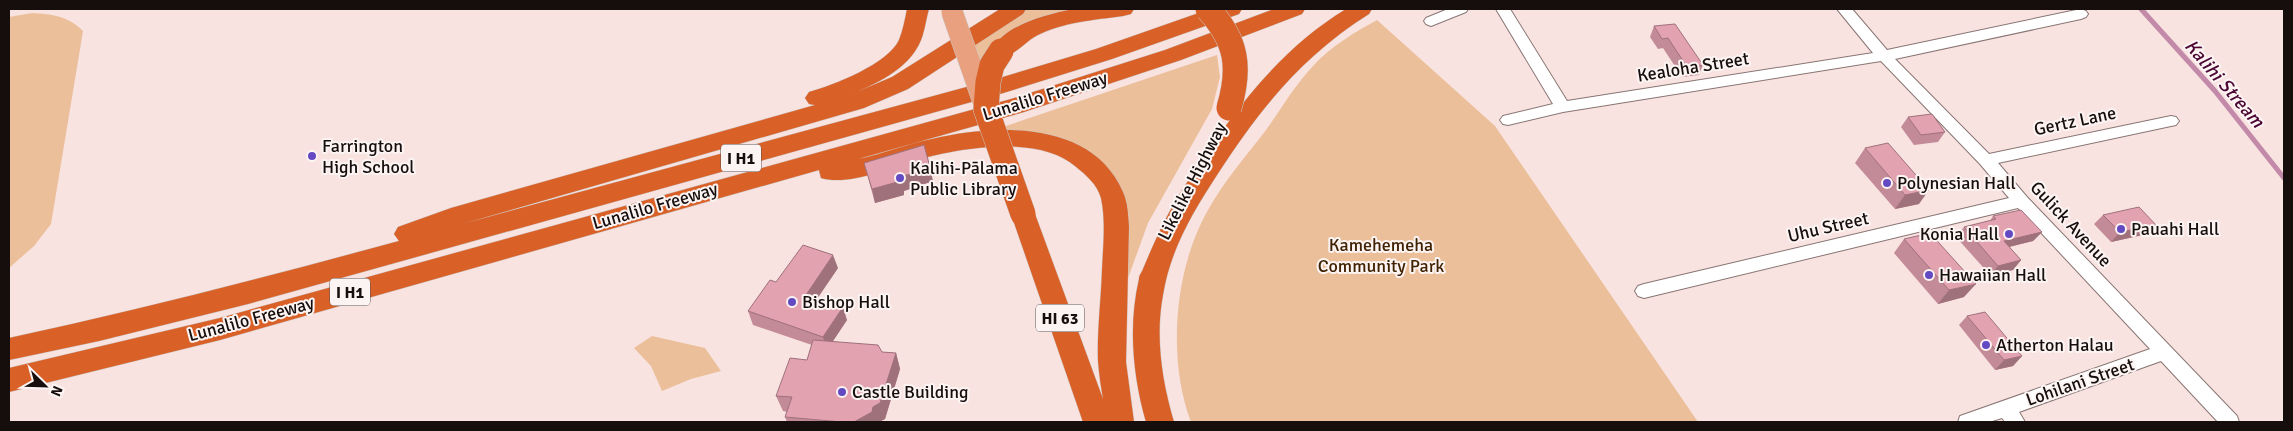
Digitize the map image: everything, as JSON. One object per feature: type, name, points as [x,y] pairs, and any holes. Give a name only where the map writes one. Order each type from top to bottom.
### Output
[{"type":"highway","points":[[561,186],[798,103],[836,92],[868,78],[900,56],[910,40],[918,9]]},
{"type":"highway","points":[[248,293],[460,215],[834,110],[877,94],[907,78],[1015,9]]},
{"type":"highway","points":[[986,109],[988,82],[992,65],[1001,51],[1015,38],[1049,21],[1070,16],[1122,9]]},
{"type":"highway","name":"Likelike Highway","points":[[1160,422],[1148,367],[1150,293],[1158,248],[1182,192],[1229,108],[1235,91],[1237,73],[1230,38],[1224,27],[1208,9]]},
{"type":"highway","name":"Lunalilo Freeway","points":[[9,349],[99,330],[248,293],[1000,86],[1104,54],[1231,9]]},
{"type":"highway","name":"Lunalilo Freeway","points":[[9,380],[220,328],[1016,106],[1173,55],[1294,9]]},
{"type":"highway","points":[[1150,293],[1160,256],[1174,227],[1190,198],[1238,125],[1290,63],[1341,20],[1361,9]]},
{"type":"highway","name":"HI 63","points":[[986,109],[1097,422]]},
{"type":"highway","points":[[690,197],[866,166],[934,147],[967,142],[1033,139],[1055,144],[1074,152],[1090,163],[1101,177],[1110,192],[1114,207],[1116,226],[1112,362],[1117,411],[1120,422]]},
{"type":"main road","name":"HI 63","points":[[952,12],[975,84],[986,109]]},
{"type":"street","points":[[1431,21],[1461,9]]},
{"type":"street","points":[[1503,9],[1562,107]]},
{"type":"street","name":"Gulick Avenue","points":[[1844,9],[1884,56],[1986,160],[2021,202],[2230,422]]},
{"type":"street","name":"Kealoha Street","points":[[1508,120],[1562,107],[1884,56],[2081,14]]},
{"type":"street","name":"Gertz Lane","points":[[1986,160],[2171,120]]},
{"type":"street","name":"Uhu Street","points":[[1644,291],[2021,202]]},
{"type":"street","name":"Lohilani Street","points":[[1967,422],[2011,415],[2164,352]]},
{"type":"green space","points":[[1025,9],[1086,9],[1045,18],[1007,33],[998,39],[977,65],[971,45]]},
{"type":"green space","points":[[32,13],[66,19],[83,31],[51,224],[34,246],[9,268],[9,17]]},
{"type":"green space","name":"Kamehemeha Community Park","points":[[1377,20],[1495,126],[1698,422],[1191,422],[1183,397],[1177,343],[1181,286],[1197,233],[1221,189],[1306,73],[1335,46]]},
{"type":"green space","points":[[1217,55],[1220,77],[1212,109],[1148,223],[1127,281],[1120,367],[1130,422],[1116,422],[1113,219],[1097,175],[1031,140],[1000,128]]},
{"type":"green space","points":[[652,336],[705,348],[721,371],[691,379],[662,391],[651,366],[634,348]]},
{"type":"building","points":[[1675,24],[1703,65],[1687,67],[1668,38],[1662,39],[1654,26]]},
{"type":"building","points":[[1932,114],[1945,132],[1921,135],[1908,117]]},
{"type":"building","points":[[1888,143],[1929,190],[1905,195],[1865,148]]},
{"type":"building","points":[[924,145],[930,167],[901,177],[901,181],[872,189],[864,163]]},
{"type":"building","points":[[2139,207],[2156,225],[2120,232],[2103,215]]},
{"type":"building","points":[[2021,210],[2042,232],[2004,241],[2021,260],[1998,266],[1964,227],[1996,219],[1993,216]]},
{"type":"building","points":[[1930,233],[1976,284],[1949,290],[1904,239]]},
{"type":"building","name":"Bishop Hall","points":[[803,245],[833,255],[806,295],[843,307],[823,337],[748,311],[770,280],[776,282]]},
{"type":"building","points":[[1985,312],[2022,356],[2004,360],[1967,316]]},
{"type":"building","name":"Castle Building","points":[[813,340],[878,345],[882,352],[896,353],[880,403],[873,407],[872,412],[854,422],[785,417],[792,397],[776,396],[790,358],[807,360]]},
{"type":"waterway","name":"Kalihi Stream","points":[[2141,9],[2215,91],[2284,178]]},
{"type":"place","name":"Farrington High School","points":[[312,156]]},
{"type":"place","name":"Kalihi-Pālama Public Library","points":[[900,178]]},
{"type":"place","name":"Polynesian Hall","points":[[1887,183]]},
{"type":"place","name":"Pauahi Hall","points":[[2121,229]]},
{"type":"place","name":"Konia Hall","points":[[2009,234]]},
{"type":"place","name":"Hawaiian Hall","points":[[1929,275]]},
{"type":"place","name":"Bishop Hall","points":[[792,302]]},
{"type":"place","name":"Atherton Halau","points":[[1986,345]]},
{"type":"place","name":"Castle Building","points":[[842,392]]}]
